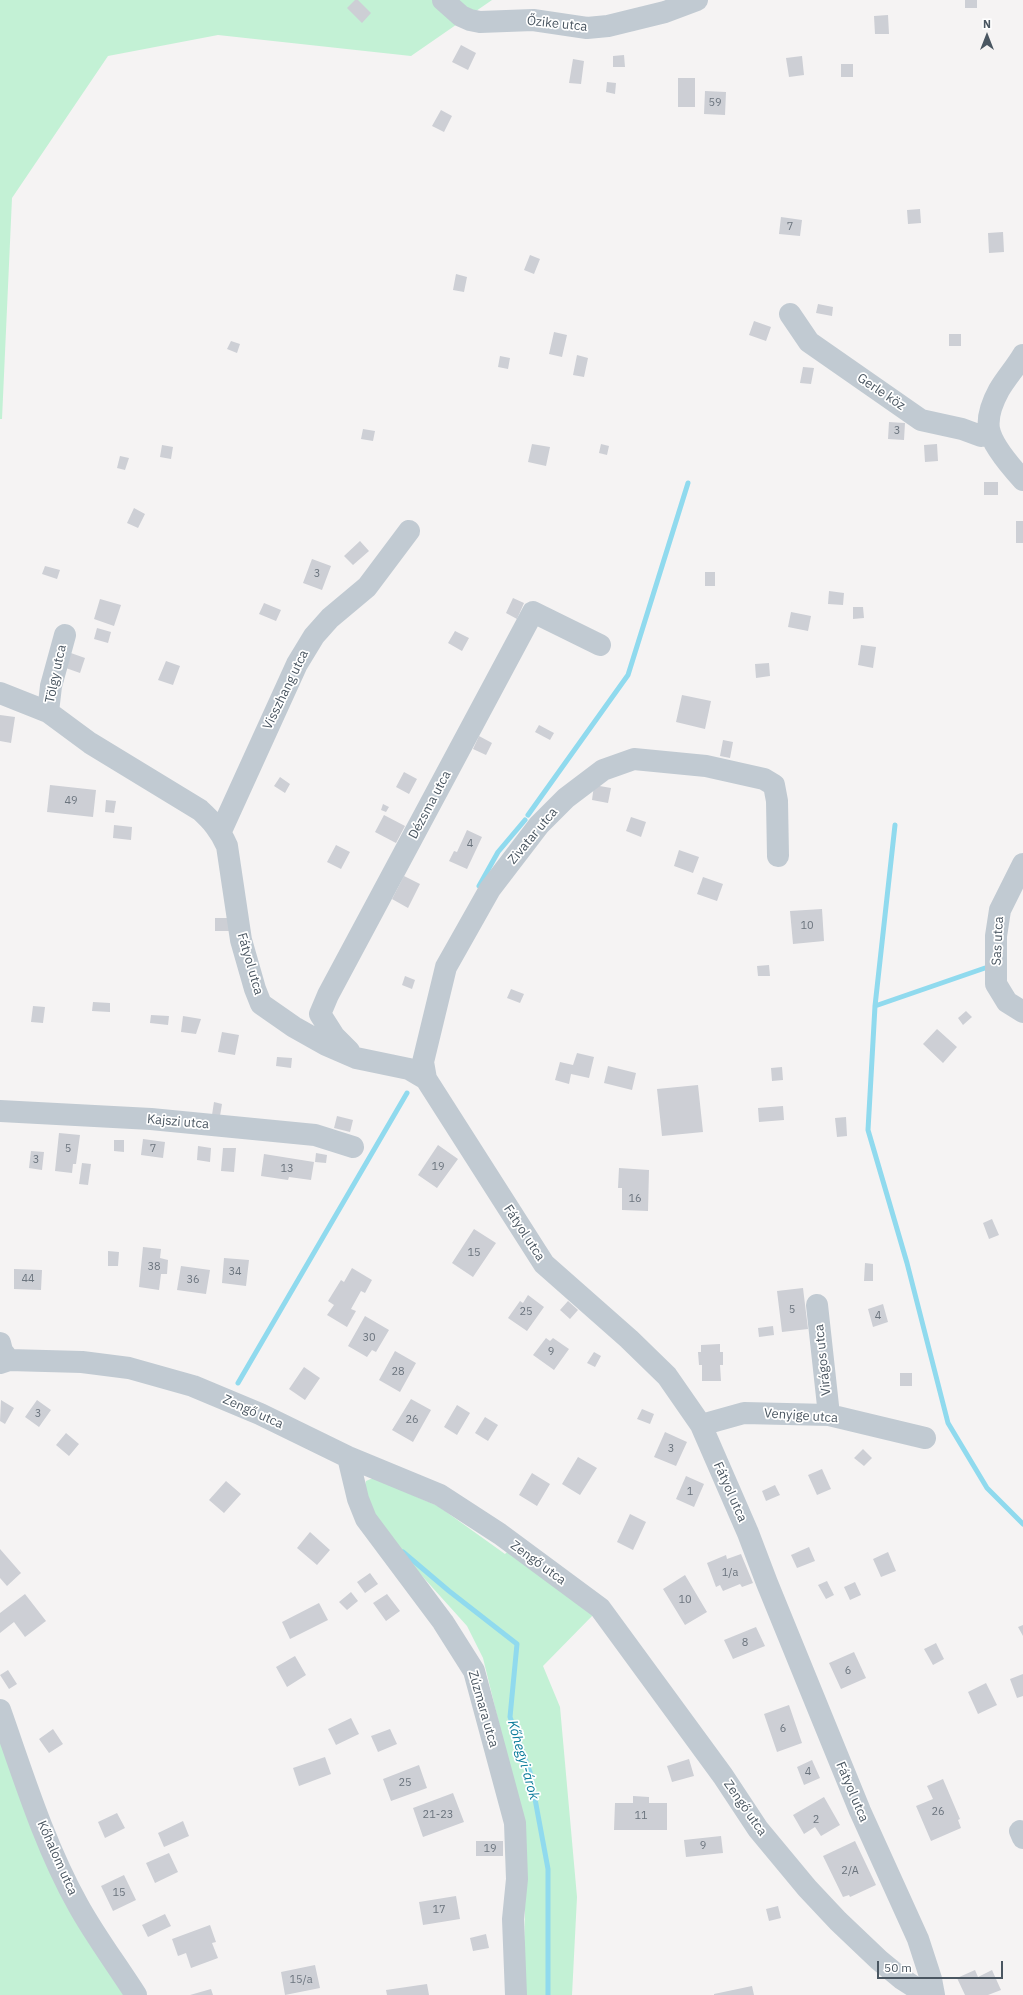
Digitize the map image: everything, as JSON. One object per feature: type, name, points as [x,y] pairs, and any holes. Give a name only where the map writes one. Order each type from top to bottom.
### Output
[{"type":"street","name":"Őzike utca","points":[[443,0],[461,16],[480,22],[533,20],[587,28],[608,26],[665,12],[697,0]]},
{"type":"street","name":"Gerle köz","points":[[790,314],[809,342],[921,420],[962,429],[981,436],[989,430]]},
{"type":"street","points":[[1023,354],[999,390],[990,410],[989,430],[1010,467],[1023,480]]},
{"type":"street","name":"Visszhang utca","points":[[220,831],[297,664],[314,636],[330,618],[367,588],[409,531]]},
{"type":"street","name":"Dézsma utca","points":[[356,1058],[334,1036],[320,1014],[328,996],[533,612],[600,646]]},
{"type":"street","name":"Tölgy utca","points":[[48,712],[51,686],[65,635]]},
{"type":"street","name":"Fátyol utca","points":[[0,693],[48,712],[90,743],[200,810],[220,831],[230,860],[241,940],[255,989],[261,1004],[294,1027],[326,1045],[356,1058],[409,1069],[426,1079],[544,1264],[667,1376],[701,1425],[748,1533],[860,1811],[918,1939],[931,1979],[934,1995]]},
{"type":"street","name":"Zivatar utca","points":[[426,1079],[423,1062],[446,967],[490,889],[539,825],[566,798],[604,770],[634,759],[706,766],[764,779],[774,785],[777,801],[778,856]]},
{"type":"street","name":"Sas utca","points":[[1023,864],[1000,910],[996,936],[996,984],[1007,1002],[1023,1012]]},
{"type":"street","name":"Kajszi utca","points":[[0,1111],[151,1119],[316,1135],[353,1147]]},
{"type":"street","name":"Virágos utca","points":[[817,1305],[829,1416]]},
{"type":"street","name":"Zengő utca","points":[[3,1355],[129,1368],[193,1386],[260,1414],[348,1457],[440,1495],[500,1534],[600,1608],[722,1776],[758,1829],[802,1883],[838,1922],[879,1960],[902,1979],[927,1995]]},
{"type":"street","name":"Venyige utca","points":[[701,1425],[744,1413],[829,1416],[925,1438]]},
{"type":"street","name":"Zúzmara utca","points":[[348,1457],[358,1499],[366,1519],[443,1622],[474,1671],[515,1824],[517,1880],[513,1920],[516,1995]]},
{"type":"street","name":"Kőhalom utca","points":[[0,1710],[45,1833],[62,1873],[78,1905],[136,1995]]},
{"type":"green space","points":[[0,0],[492,0],[411,56],[218,35],[108,56],[12,198],[2,419],[0,419]]},
{"type":"green space","points":[[373,1478],[438,1506],[505,1554],[511,1548],[595,1613],[543,1666],[560,1707],[577,1897],[572,1995],[523,1995],[526,1863],[520,1810],[483,1658],[467,1626],[370,1518],[363,1494],[366,1481]]},
{"type":"green space","points":[[0,1710],[45,1833],[136,1995],[0,1995]]},
{"type":"building","points":[[355,0],[358,0],[371,13],[362,23],[347,8]]},
{"type":"building","points":[[965,0],[977,0],[977,8],[965,8]]},
{"type":"building","points":[[888,15],[889,34],[875,34],[874,16]]},
{"type":"building","points":[[461,45],[476,53],[468,70],[452,62]]},
{"type":"building","points":[[624,55],[625,67],[613,67],[613,56]]},
{"type":"building","points":[[802,56],[804,75],[789,77],[786,58]]},
{"type":"building","points":[[573,59],[584,61],[581,84],[569,83]]},
{"type":"building","points":[[841,64],[853,64],[853,77],[841,77]]},
{"type":"building","points":[[678,78],[695,78],[695,107],[678,107]]},
{"type":"building","points":[[607,82],[616,83],[615,94],[606,92]]},
{"type":"building","points":[[705,91],[726,92],[725,115],[704,114]]},
{"type":"building","points":[[441,110],[452,116],[444,132],[432,126]]},
{"type":"building","points":[[920,209],[921,223],[908,224],[907,210]]},
{"type":"building","points":[[781,217],[802,220],[800,236],[779,234]]},
{"type":"building","points":[[1003,232],[1004,252],[989,253],[988,233]]},
{"type":"building","points":[[530,255],[540,259],[534,274],[524,270]]},
{"type":"building","points":[[456,274],[467,277],[464,292],[453,290]]},
{"type":"building","points":[[818,304],[833,307],[832,316],[816,313]]},
{"type":"building","points":[[754,321],[771,327],[766,341],[749,335]]},
{"type":"building","points":[[554,332],[567,335],[562,357],[549,354]]},
{"type":"building","points":[[949,334],[961,334],[961,346],[949,346]]},
{"type":"building","points":[[231,341],[240,344],[237,353],[227,349]]},
{"type":"building","points":[[577,355],[588,358],[584,377],[573,375]]},
{"type":"building","points":[[500,356],[510,358],[508,369],[498,367]]},
{"type":"building","points":[[803,367],[814,368],[811,384],[800,383]]},
{"type":"building","points":[[889,422],[905,423],[904,440],[888,439]]},
{"type":"building","points":[[363,429],[375,431],[373,441],[361,439]]},
{"type":"building","points":[[532,444],[550,447],[546,466],[528,462]]},
{"type":"building","points":[[601,444],[609,446],[607,455],[599,453]]},
{"type":"building","points":[[937,444],[938,461],[925,462],[924,445]]},
{"type":"building","points":[[162,445],[173,447],[171,459],[160,457]]},
{"type":"building","points":[[120,456],[129,458],[125,470],[117,468]]},
{"type":"building","points":[[984,482],[998,482],[998,495],[984,495]]},
{"type":"building","points":[[134,508],[145,514],[138,528],[127,523]]},
{"type":"building","points":[[1016,521],[1023,521],[1023,543],[1016,543]]},
{"type":"building","points":[[360,541],[369,551],[353,565],[344,556]]},
{"type":"building","points":[[312,559],[331,566],[322,590],[303,583]]},
{"type":"building","points":[[45,566],[60,570],[57,579],[42,574]]},
{"type":"building","points":[[705,572],[715,572],[715,586],[705,586]]},
{"type":"building","points":[[829,591],[844,593],[843,605],[828,604]]},
{"type":"building","points":[[513,598],[524,603],[517,619],[506,613]]},
{"type":"building","points":[[100,599],[121,605],[114,626],[94,619]]},
{"type":"building","points":[[264,603],[281,610],[276,621],[259,614]]},
{"type":"building","points":[[853,607],[863,607],[864,618],[853,619]]},
{"type":"building","points":[[791,612],[811,616],[808,631],[788,627]]},
{"type":"building","points":[[97,628],[111,632],[108,643],[94,639]]},
{"type":"building","points":[[455,631],[469,638],[462,651],[448,643]]},
{"type":"building","points":[[861,645],[876,647],[873,668],[858,665]]},
{"type":"building","points":[[68,652],[85,658],[80,673],[63,667]]},
{"type":"building","points":[[166,661],[180,666],[173,685],[158,680]]},
{"type":"building","points":[[769,663],[770,676],[756,678],[755,664]]},
{"type":"building","points":[[682,695],[711,701],[705,729],[676,722]]},
{"type":"building","points":[[0,715],[15,717],[11,743],[0,741]]},
{"type":"building","points":[[539,725],[554,733],[550,740],[535,732]]},
{"type":"building","points":[[479,736],[492,743],[486,755],[473,749]]},
{"type":"building","points":[[723,740],[733,742],[730,758],[720,756]]},
{"type":"building","points":[[404,772],[417,779],[409,794],[396,787]]},
{"type":"building","points":[[280,777],[290,784],[285,793],[274,786]]},
{"type":"building","points":[[50,785],[96,790],[93,817],[47,812]]},
{"type":"building","points":[[594,785],[611,788],[608,803],[592,800]]},
{"type":"building","points":[[106,800],[116,801],[114,813],[105,812]]},
{"type":"building","points":[[383,804],[389,807],[386,812],[381,810]]},
{"type":"building","points":[[384,815],[405,826],[396,843],[375,832]]},
{"type":"building","points":[[631,817],[646,822],[641,837],[626,831]]},
{"type":"building","points":[[114,825],[132,827],[131,840],[113,838]]},
{"type":"building","points":[[467,830],[482,837],[467,869],[449,861],[454,851],[457,852]]},
{"type":"building","points":[[336,845],[350,852],[341,869],[327,862]]},
{"type":"building","points":[[679,850],[699,857],[693,873],[674,866]]},
{"type":"building","points":[[404,876],[420,884],[408,908],[392,899]]},
{"type":"building","points":[[703,877],[723,884],[717,901],[697,894]]},
{"type":"building","points":[[822,909],[824,941],[793,944],[790,911]]},
{"type":"building","points":[[215,918],[230,918],[231,931],[215,931]]},
{"type":"building","points":[[769,965],[770,976],[758,976],[757,966]]},
{"type":"building","points":[[405,976],[415,980],[412,989],[402,985]]},
{"type":"building","points":[[511,989],[524,994],[520,1003],[507,998]]},
{"type":"building","points":[[93,1002],[110,1003],[110,1012],[92,1011]]},
{"type":"building","points":[[33,1006],[45,1007],[43,1023],[31,1022]]},
{"type":"building","points":[[966,1011],[972,1017],[963,1025],[958,1018]]},
{"type":"building","points":[[151,1015],[169,1016],[168,1025],[150,1023]]},
{"type":"building","points":[[183,1016],[201,1019],[196,1034],[181,1032]]},
{"type":"building","points":[[937,1029],[957,1047],[943,1063],[923,1044]]},
{"type":"building","points":[[222,1032],[239,1035],[235,1055],[218,1052]]},
{"type":"building","points":[[577,1053],[594,1057],[589,1078],[571,1074],[569,1084],[555,1080],[560,1062],[573,1065]]},
{"type":"building","points":[[277,1057],[292,1058],[291,1068],[276,1066]]},
{"type":"building","points":[[608,1066],[636,1073],[632,1090],[604,1083]]},
{"type":"building","points":[[782,1067],[783,1080],[772,1081],[771,1068]]},
{"type":"building","points":[[698,1085],[703,1132],[662,1136],[657,1089]]},
{"type":"building","points":[[214,1102],[222,1104],[220,1116],[212,1115]]},
{"type":"building","points":[[783,1106],[784,1120],[759,1122],[758,1108]]},
{"type":"building","points":[[337,1116],[353,1120],[350,1132],[334,1128]]},
{"type":"building","points":[[846,1117],[847,1136],[837,1137],[835,1118]]},
{"type":"building","points":[[59,1133],[80,1135],[76,1164],[73,1164],[72,1173],[55,1171]]},
{"type":"building","points":[[143,1139],[165,1142],[163,1158],[141,1155]]},
{"type":"building","points":[[114,1140],[124,1140],[124,1152],[114,1151]]},
{"type":"building","points":[[438,1145],[458,1159],[437,1188],[418,1175]]},
{"type":"building","points":[[198,1146],[211,1148],[210,1162],[197,1160]]},
{"type":"building","points":[[223,1148],[236,1148],[234,1172],[221,1171]]},
{"type":"building","points":[[31,1151],[44,1152],[42,1170],[29,1168]]},
{"type":"building","points":[[316,1153],[327,1155],[326,1163],[315,1162]]},
{"type":"building","points":[[264,1154],[314,1162],[311,1180],[289,1177],[288,1180],[261,1176]]},
{"type":"building","points":[[82,1163],[91,1164],[88,1185],[79,1184]]},
{"type":"building","points":[[619,1168],[649,1170],[648,1211],[622,1210],[622,1188],[618,1188]]},
{"type":"building","points":[[992,1219],[999,1235],[989,1239],[983,1223]]},
{"type":"building","points":[[474,1229],[496,1243],[473,1277],[452,1263]]},
{"type":"building","points":[[143,1247],[161,1249],[160,1258],[168,1260],[167,1274],[161,1274],[159,1290],[139,1287]]},
{"type":"building","points":[[108,1251],[119,1252],[118,1266],[108,1266]]},
{"type":"building","points":[[224,1258],[249,1260],[246,1286],[222,1283]]},
{"type":"building","points":[[865,1263],[873,1264],[873,1281],[864,1281]]},
{"type":"building","points":[[181,1266],[210,1270],[206,1294],[177,1290]]},
{"type":"building","points":[[352,1268],[372,1280],[365,1293],[361,1291],[351,1309],[356,1311],[347,1327],[327,1315],[334,1305],[328,1301],[341,1280],[344,1282]]},
{"type":"building","points":[[14,1269],[42,1270],[41,1290],[14,1289]]},
{"type":"building","points":[[803,1288],[808,1329],[782,1332],[777,1291]]},
{"type":"building","points":[[528,1295],[544,1307],[527,1331],[508,1318],[520,1301],[523,1303]]},
{"type":"building","points":[[568,1301],[578,1310],[570,1319],[560,1310]]},
{"type":"building","points":[[883,1304],[888,1322],[873,1327],[868,1309]]},
{"type":"building","points":[[365,1316],[389,1330],[376,1352],[372,1350],[367,1357],[348,1346]]},
{"type":"building","points":[[773,1326],[774,1335],[759,1337],[758,1328]]},
{"type":"building","points":[[546,1338],[550,1341],[553,1338],[569,1349],[554,1370],[533,1355]]},
{"type":"building","points":[[720,1344],[720,1352],[723,1352],[723,1365],[720,1365],[721,1381],[702,1381],[702,1365],[699,1365],[698,1352],[701,1352],[701,1345]]},
{"type":"building","points":[[395,1351],[416,1363],[400,1392],[379,1380]]},
{"type":"building","points":[[594,1352],[601,1356],[595,1367],[587,1363]]},
{"type":"building","points":[[304,1367],[320,1378],[305,1400],[289,1389]]},
{"type":"building","points":[[900,1373],[912,1373],[912,1386],[900,1386]]},
{"type":"building","points":[[411,1399],[431,1410],[413,1442],[392,1430]]},
{"type":"building","points":[[1,1400],[14,1408],[5,1424],[0,1421]]},
{"type":"building","points":[[37,1400],[51,1410],[39,1427],[25,1417]]},
{"type":"building","points":[[457,1405],[470,1413],[457,1435],[444,1427]]},
{"type":"building","points":[[642,1409],[654,1414],[650,1424],[637,1419]]},
{"type":"building","points":[[485,1417],[498,1425],[488,1441],[475,1433]]},
{"type":"building","points":[[665,1432],[687,1442],[676,1466],[654,1457]]},
{"type":"building","points":[[66,1433],[79,1444],[69,1456],[56,1445]]},
{"type":"building","points":[[863,1449],[872,1458],[864,1466],[854,1458]]},
{"type":"building","points":[[578,1457],[597,1468],[580,1495],[562,1484]]},
{"type":"building","points":[[822,1469],[831,1489],[817,1495],[808,1475]]},
{"type":"building","points":[[532,1473],[550,1484],[537,1506],[519,1495]]},
{"type":"building","points":[[686,1476],[704,1484],[694,1507],[676,1499]]},
{"type":"building","points":[[226,1481],[241,1494],[224,1513],[209,1500]]},
{"type":"building","points":[[775,1485],[780,1495],[766,1501],[762,1491]]},
{"type":"building","points":[[630,1514],[646,1522],[633,1550],[617,1542]]},
{"type":"building","points":[[310,1532],[330,1550],[317,1565],[297,1548]]},
{"type":"building","points":[[809,1547],[815,1561],[797,1568],[791,1555]]},
{"type":"building","points":[[0,1549],[21,1573],[7,1586],[0,1578]]},
{"type":"building","points":[[888,1552],[896,1571],[881,1577],[873,1559]]},
{"type":"building","points":[[741,1554],[753,1583],[742,1587],[740,1584],[723,1591],[720,1585],[716,1587],[707,1563],[726,1555],[727,1559]]},
{"type":"building","points":[[370,1573],[378,1584],[365,1593],[357,1582]]},
{"type":"building","points":[[685,1575],[707,1612],[685,1625],[663,1589]]},
{"type":"building","points":[[827,1581],[834,1595],[826,1599],[818,1585]]},
{"type":"building","points":[[855,1582],[861,1595],[850,1600],[844,1587]]},
{"type":"building","points":[[351,1592],[358,1601],[347,1610],[339,1602]]},
{"type":"building","points":[[25,1594],[46,1621],[25,1637],[14,1622],[0,1633],[0,1613]]},
{"type":"building","points":[[387,1594],[400,1611],[386,1621],[373,1603]]},
{"type":"building","points":[[319,1603],[328,1620],[290,1639],[282,1622]]},
{"type":"building","points":[[1023,1625],[1023,1636],[1018,1627]]},
{"type":"building","points":[[756,1627],[765,1646],[733,1659],[724,1640]]},
{"type":"building","points":[[936,1643],[944,1659],[933,1665],[924,1649]]},
{"type":"building","points":[[854,1652],[866,1678],[841,1689],[829,1663]]},
{"type":"building","points":[[295,1656],[306,1675],[287,1687],[276,1667]]},
{"type":"building","points":[[8,1670],[17,1684],[9,1689],[0,1675]]},
{"type":"building","points":[[1023,1674],[1023,1696],[1017,1698],[1010,1679]]},
{"type":"building","points":[[986,1683],[997,1705],[978,1714],[968,1692]]},
{"type":"building","points":[[789,1705],[802,1743],[777,1752],[764,1714]]},
{"type":"building","points":[[351,1718],[359,1734],[336,1745],[328,1729]]},
{"type":"building","points":[[53,1729],[63,1744],[49,1753],[39,1739]]},
{"type":"building","points":[[390,1729],[397,1744],[378,1752],[371,1736]]},
{"type":"building","points":[[325,1757],[331,1774],[299,1786],[293,1768]]},
{"type":"building","points":[[689,1759],[694,1776],[672,1782],[667,1766]]},
{"type":"building","points":[[812,1760],[820,1778],[804,1785],[797,1767]]},
{"type":"building","points":[[419,1765],[427,1788],[391,1801],[383,1779]]},
{"type":"building","points":[[943,1779],[960,1819],[958,1820],[961,1828],[931,1841],[916,1806],[933,1799],[927,1786]]},
{"type":"building","points":[[453,1793],[464,1822],[423,1837],[413,1808]]},
{"type":"building","points":[[633,1796],[649,1797],[649,1803],[667,1803],[667,1830],[614,1830],[615,1803],[633,1803]]},
{"type":"building","points":[[824,1797],[840,1825],[821,1836],[815,1827],[804,1834],[793,1815]]},
{"type":"building","points":[[117,1813],[125,1828],[105,1838],[98,1822]]},
{"type":"building","points":[[183,1821],[189,1836],[164,1847],[158,1833]]},
{"type":"building","points":[[721,1836],[723,1853],[686,1857],[684,1840]]},
{"type":"building","points":[[476,1841],[503,1841],[503,1856],[476,1856]]},
{"type":"building","points":[[855,1841],[876,1885],[850,1897],[849,1895],[843,1897],[823,1856]]},
{"type":"building","points":[[169,1853],[178,1872],[155,1883],[146,1863]]},
{"type":"building","points":[[124,1875],[136,1900],[113,1911],[101,1886]]},
{"type":"building","points":[[456,1896],[460,1919],[423,1925],[419,1902]]},
{"type":"building","points":[[778,1906],[781,1918],[769,1921],[766,1909]]},
{"type":"building","points":[[165,1914],[171,1926],[148,1937],[142,1925]]},
{"type":"building","points":[[210,1925],[216,1942],[212,1943],[218,1958],[191,1968],[186,1953],[178,1956],[172,1939]]},
{"type":"building","points":[[486,1934],[489,1948],[473,1951],[470,1938]]},
{"type":"building","points":[[315,1965],[320,1988],[285,1995],[281,1972]]},
{"type":"building","points":[[975,1970],[978,1977],[992,1970],[1001,1990],[988,1995],[965,1995],[957,1978]]},
{"type":"building","points":[[427,1984],[429,1995],[387,1995],[386,1990]]},
{"type":"building","points":[[752,1986],[754,1995],[714,1995],[714,1994]]},
{"type":"building","points":[[211,1989],[213,1995],[190,1995]]},
{"type":"waterway","points":[[528,815],[628,675],[688,483]]},
{"type":"waterway","points":[[479,886],[498,852],[525,820]]},
{"type":"waterway","points":[[895,825],[875,1006],[868,1130],[907,1263],[948,1423],[987,1488],[1023,1524]]},
{"type":"waterway","points":[[875,1006],[985,968]]},
{"type":"waterway","points":[[238,1383],[407,1093]]},
{"type":"waterway","name":"Kőhegyi-árok","points":[[403,1552],[449,1591],[517,1644],[510,1717],[530,1772],[548,1869],[548,1995]]}]
